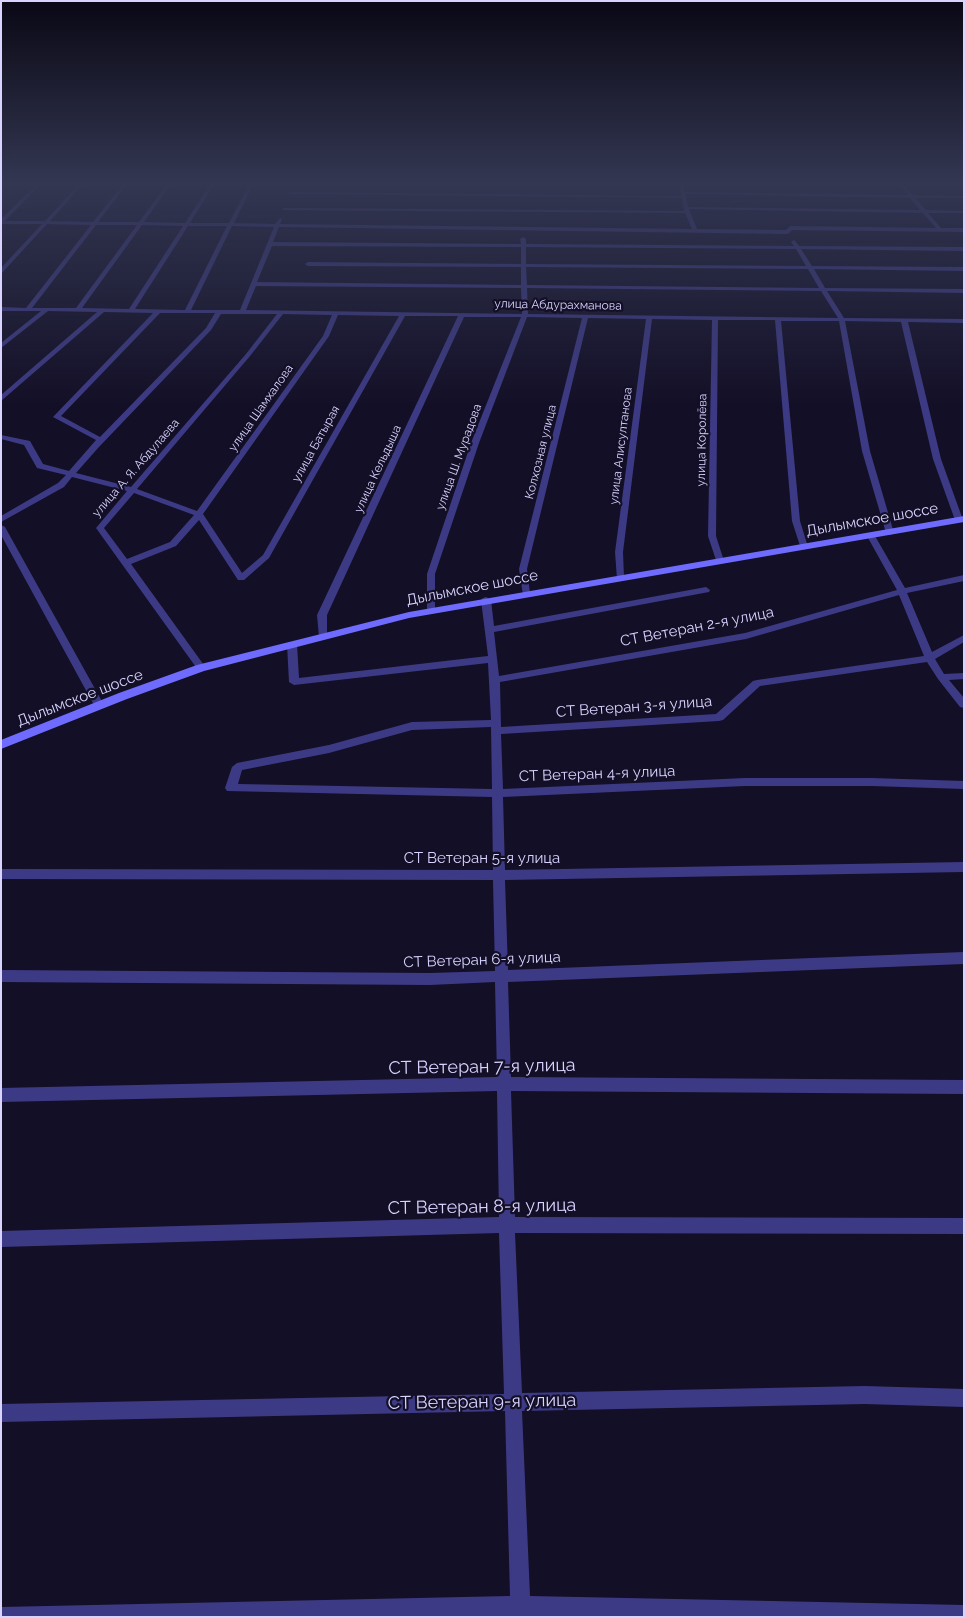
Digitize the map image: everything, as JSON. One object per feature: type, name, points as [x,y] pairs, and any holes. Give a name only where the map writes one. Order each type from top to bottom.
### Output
[{"type":"main road","name":"Дылымское шоссе","points":[[1,745],[99,705],[201,668],[322,636],[486,600],[961,520]]},
{"type":"street","points":[[1,272],[14,259]]},
{"type":"street","points":[[28,309],[68,259]]},
{"type":"street","points":[[78,310],[116,259]]},
{"type":"street","points":[[131,311],[165,259]]},
{"type":"street","points":[[187,311],[214,259]]},
{"type":"street","points":[[243,311],[264,259]]},
{"type":"street","points":[[523,259],[525,315]]},
{"type":"street","points":[[805,259],[842,320],[866,451],[890,533]]},
{"type":"street","points":[[308,264],[964,269]]},
{"type":"street","points":[[254,284],[964,291]]},
{"type":"street","name":"улица Абдурахманова","points":[[1,309],[964,321]]},
{"type":"street","points":[[1,346],[47,309]]},
{"type":"street","points":[[1,399],[103,310]]},
{"type":"street","points":[[98,443],[57,417],[158,311]]},
{"type":"street","points":[[1,520],[62,485],[98,443],[209,329],[219,311]]},
{"type":"street","name":"улица А. Я. Абдулаева","points":[[201,668],[100,528],[248,355],[282,312]]},
{"type":"street","name":"улица Шамхалова","points":[[126,563],[173,544],[199,514],[326,336],[336,313]]},
{"type":"street","name":"улица Батырая","points":[[199,514],[241,578],[266,556],[403,314]]},
{"type":"street","name":"улица Кельдыша","points":[[322,636],[322,615],[462,314]]},
{"type":"street","name":"улица Ш. Мурадова","points":[[430,611],[431,574],[436,558],[475,443],[525,315]]},
{"type":"street","name":"Колхозная улица","points":[[526,593],[523,569],[586,316]]},
{"type":"street","name":"улица Алисултанова","points":[[620,578],[619,552],[649,317]]},
{"type":"street","name":"улица Королёва","points":[[715,318],[712,536],[720,561]]},
{"type":"street","points":[[778,319],[796,522],[804,547]]},
{"type":"street","points":[[904,320],[938,459],[961,520]]},
{"type":"street","points":[[1,437],[27,443],[40,466],[132,490],[199,514]]},
{"type":"street","points":[[1,527],[99,705]]},
{"type":"street","points":[[871,536],[902,591],[930,658],[941,677],[964,705]]},
{"type":"street","name":"СТ Ветеран 2-я улица","points":[[495,680],[746,636],[902,591],[964,578]]},
{"type":"street","points":[[490,630],[706,590]]},
{"type":"street","points":[[486,600],[495,680],[506,1084],[507,1226],[521,1611]]},
{"type":"street","name":"СТ Ветеран 3-я улица","points":[[231,788],[237,767],[329,749],[412,726],[496,727],[718,717],[757,684],[930,658],[964,638]]},
{"type":"street","points":[[292,644],[294,682],[492,659]]},
{"type":"street","points":[[941,677],[964,676]]},
{"type":"street","name":"СТ Ветеран 4-я улица","points":[[231,788],[498,793],[745,782],[872,782],[964,785]]},
{"type":"street","name":"СТ Ветеран 5-я улица","points":[[1,874],[500,875],[964,867]]},
{"type":"street","name":"СТ Ветеран 6-я улица","points":[[1,976],[430,979],[964,958]]},
{"type":"street","name":"СТ Ветеран 7-я улица","points":[[1,1095],[506,1084],[964,1087]]},
{"type":"street","name":"СТ Ветеран 8-я улица","points":[[1,1239],[507,1226],[964,1226]]},
{"type":"street","name":"СТ Ветеран 9-я улица","points":[[1,1413],[865,1395],[964,1398]]},
{"type":"street","points":[[1,1617],[521,1611],[964,1615]]}]
